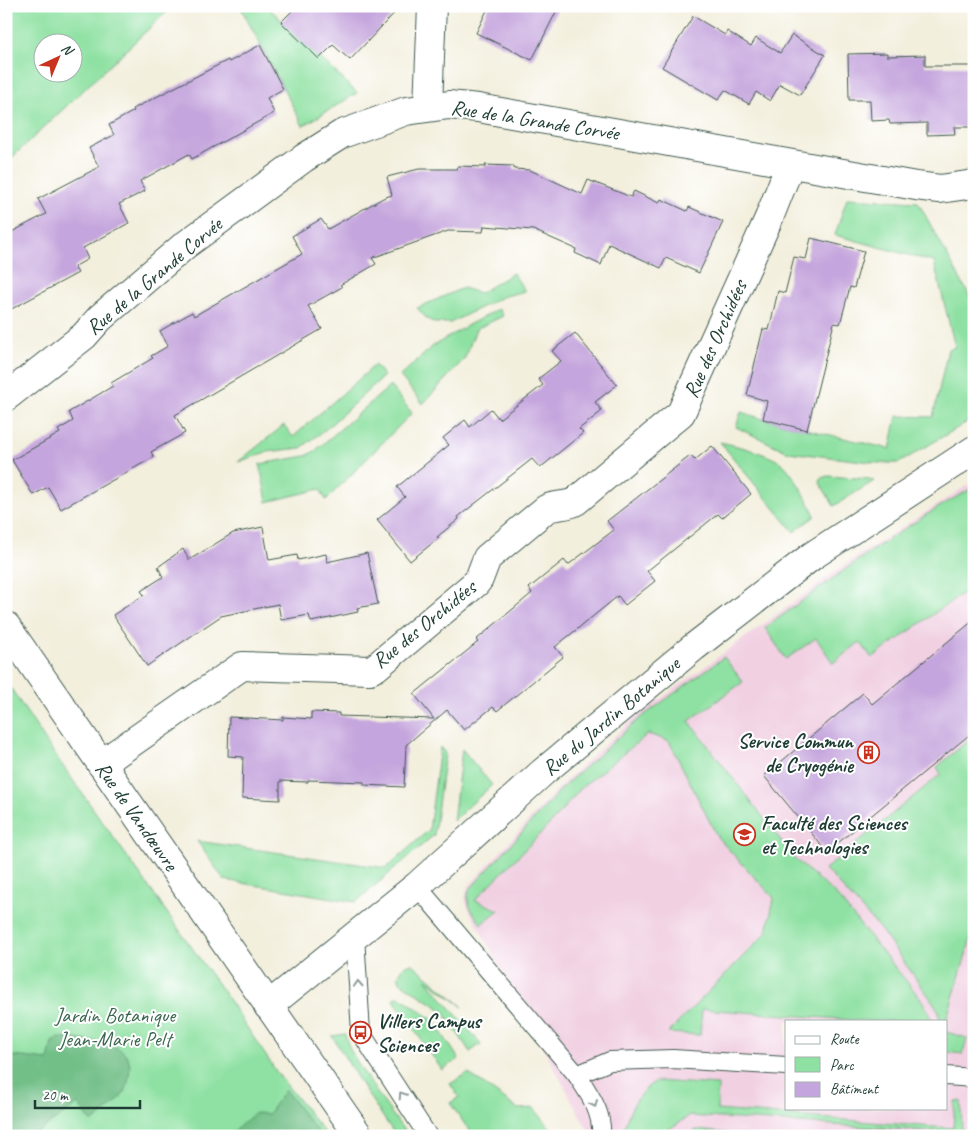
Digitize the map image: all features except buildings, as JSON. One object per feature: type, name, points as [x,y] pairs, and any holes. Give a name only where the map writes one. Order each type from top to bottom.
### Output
[{"type":"street","points":[[428,107],[432,6]]},
{"type":"street","name":"Rue de la Grande Corvée","points":[[6,396],[84,336],[100,318],[184,246],[304,158],[348,132],[393,115],[428,107],[449,105],[478,108],[916,186],[940,189],[974,184]]},
{"type":"street","name":"Rue des Orchidées","points":[[101,764],[242,666],[370,670],[376,667],[476,583],[487,558],[552,506],[571,504],[576,501],[681,413],[770,218],[790,164]]},
{"type":"street","name":"Rue du Jardin Botanique","points":[[268,1006],[417,886],[544,772],[694,647],[812,556],[974,450]]},
{"type":"street","name":"Rue de Vandœuvre","points":[[6,626],[359,1136]]},
{"type":"lane","points":[[417,886],[577,1075],[593,1100],[602,1125],[602,1136]]},
{"type":"lane","points":[[355,936],[361,1032],[428,1136]]},
{"type":"lane","points":[[577,1075],[610,1061],[672,1059],[785,1066]]},
{"type":"lane","points":[[948,1076],[974,1078]]},
{"type":"shaded area","name":"Faculté des Sciences et Technologies","points":[[974,481],[974,1136],[591,1136],[468,908],[465,899],[467,888],[564,782],[633,719],[850,561]]},
{"type":"green space","points":[[6,6],[173,6],[6,163]]},
{"type":"green space","points":[[240,6],[267,6],[357,93],[303,126]]},
{"type":"green space","points":[[847,198],[918,202],[974,304],[974,418],[899,463],[879,463],[788,452],[736,427],[741,412],[890,449],[897,416],[933,417],[948,349],[955,347],[934,262],[835,235]]},
{"type":"green space","points":[[513,273],[525,291],[502,297],[450,323],[435,323],[427,319],[417,308],[463,288],[480,293]]},
{"type":"green space","points":[[499,309],[503,316],[476,329],[465,358],[423,404],[400,376],[433,346]]},
{"type":"green space","points":[[375,365],[384,376],[326,429],[301,448],[267,452],[238,462],[284,425],[293,437]]},
{"type":"green space","points":[[390,386],[412,413],[326,500],[320,489],[267,502],[260,464],[306,456],[315,451]]},
{"type":"green space","points":[[720,442],[754,451],[780,462],[789,470],[815,516],[794,532]]},
{"type":"green space","points":[[828,476],[870,479],[874,481],[834,506],[820,483],[821,478]]},
{"type":"green space","points":[[974,487],[974,585],[872,658],[860,642],[833,663],[816,638],[786,659],[765,628],[893,536]]},
{"type":"green space","points":[[724,657],[743,682],[689,721],[796,860],[835,894],[921,999],[930,1014],[931,1020],[853,1020],[702,1009],[700,1035],[668,1033],[767,932],[774,898],[718,838],[669,741],[648,734],[583,786],[550,824],[475,900],[499,910],[481,924],[469,904],[469,890],[566,784],[639,719]]},
{"type":"green space","name":"Jardin Botanique Jean-Marie Pelt","points":[[6,681],[55,755],[222,990],[278,1074],[327,1136],[6,1136]]},
{"type":"green space","points":[[974,735],[974,928],[946,1020],[940,1020],[938,1010],[933,1002],[880,929],[825,869],[941,774],[937,767]]},
{"type":"green space","points":[[440,747],[445,753],[434,835],[356,902],[224,880],[197,841],[386,868],[429,830]]},
{"type":"green space","points":[[462,749],[492,785],[453,821]]},
{"type":"green space","points":[[413,964],[463,1007],[426,979],[481,1044],[470,1052],[442,1010],[400,982],[398,976],[405,965]]},
{"type":"green space","points":[[397,997],[402,998],[433,1020],[459,1059],[442,1070],[393,999]]},
{"type":"green space","points":[[948,1033],[967,1038],[963,1054],[948,1052]]},
{"type":"green space","points":[[345,1034],[362,1071],[408,1136],[396,1136],[366,1092],[332,1036]]},
{"type":"green space","points":[[59,1038],[76,1039],[116,1047],[122,1050],[129,1060],[130,1067],[128,1083],[124,1092],[112,1106],[92,1123],[78,1104],[32,1136],[6,1136],[6,1055],[48,1060],[52,1042]]},
{"type":"green space","points":[[468,1073],[518,1109],[534,1108],[557,1136],[473,1136],[450,1103],[459,1097],[450,1084]]},
{"type":"green space","points":[[656,1081],[718,1085],[717,1110],[934,1127],[953,1128],[955,1102],[961,1101],[962,1133],[689,1116],[659,1136],[622,1136],[638,1097]]},
{"type":"green space","points":[[285,1090],[321,1136],[228,1136],[255,1113],[268,1114]]},
{"type":"green space","points":[[696,1130],[746,1135],[752,1136],[686,1136]]},
{"type":"place","name":"Service Commun de Cryogénie","points":[[869,753]]},
{"type":"place","name":"Faculté des Sciences et Technologies","points":[[745,835]]},
{"type":"place","name":"Villers Campus Sciences","points":[[361,1033]]}]
